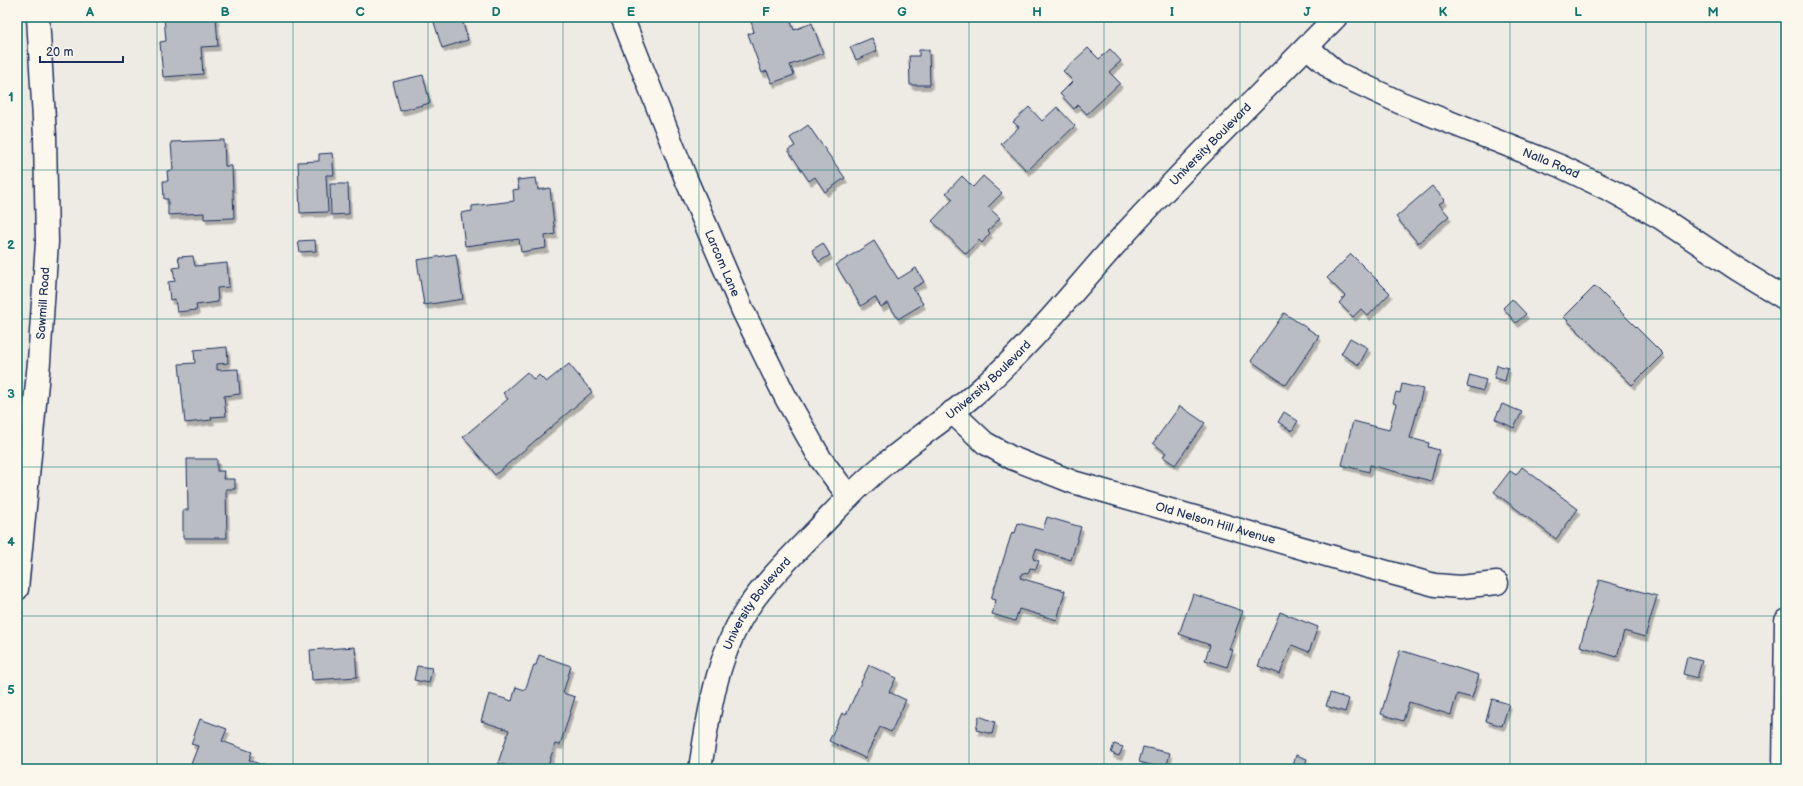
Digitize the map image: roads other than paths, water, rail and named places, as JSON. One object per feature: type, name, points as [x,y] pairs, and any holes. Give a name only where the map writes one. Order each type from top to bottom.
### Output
[{"type":"street","name":"Sawmill Road","points":[[17,589],[39,362],[47,242],[44,136],[38,17]]},
{"type":"street","name":"Larcom Lane","points":[[622,17],[686,179],[744,311],[786,396],[820,458],[849,497]]},
{"type":"street","name":"University Boulevard","points":[[700,769],[708,720],[718,676],[733,633],[752,602],[784,564],[849,497],[883,465],[984,387],[1039,331],[1168,188],[1222,131],[1336,17]]},
{"type":"street","name":"Nalla Road","points":[[1307,47],[1337,72],[1401,103],[1560,166],[1614,192],[1661,218],[1737,269],[1786,299]]},
{"type":"street","name":"Old Nelson Hill Avenue","points":[[952,412],[985,443],[1012,458],[1073,482],[1354,563],[1436,585],[1460,587],[1497,583]]},
{"type":"street","points":[[1784,769],[1786,621]]}]
